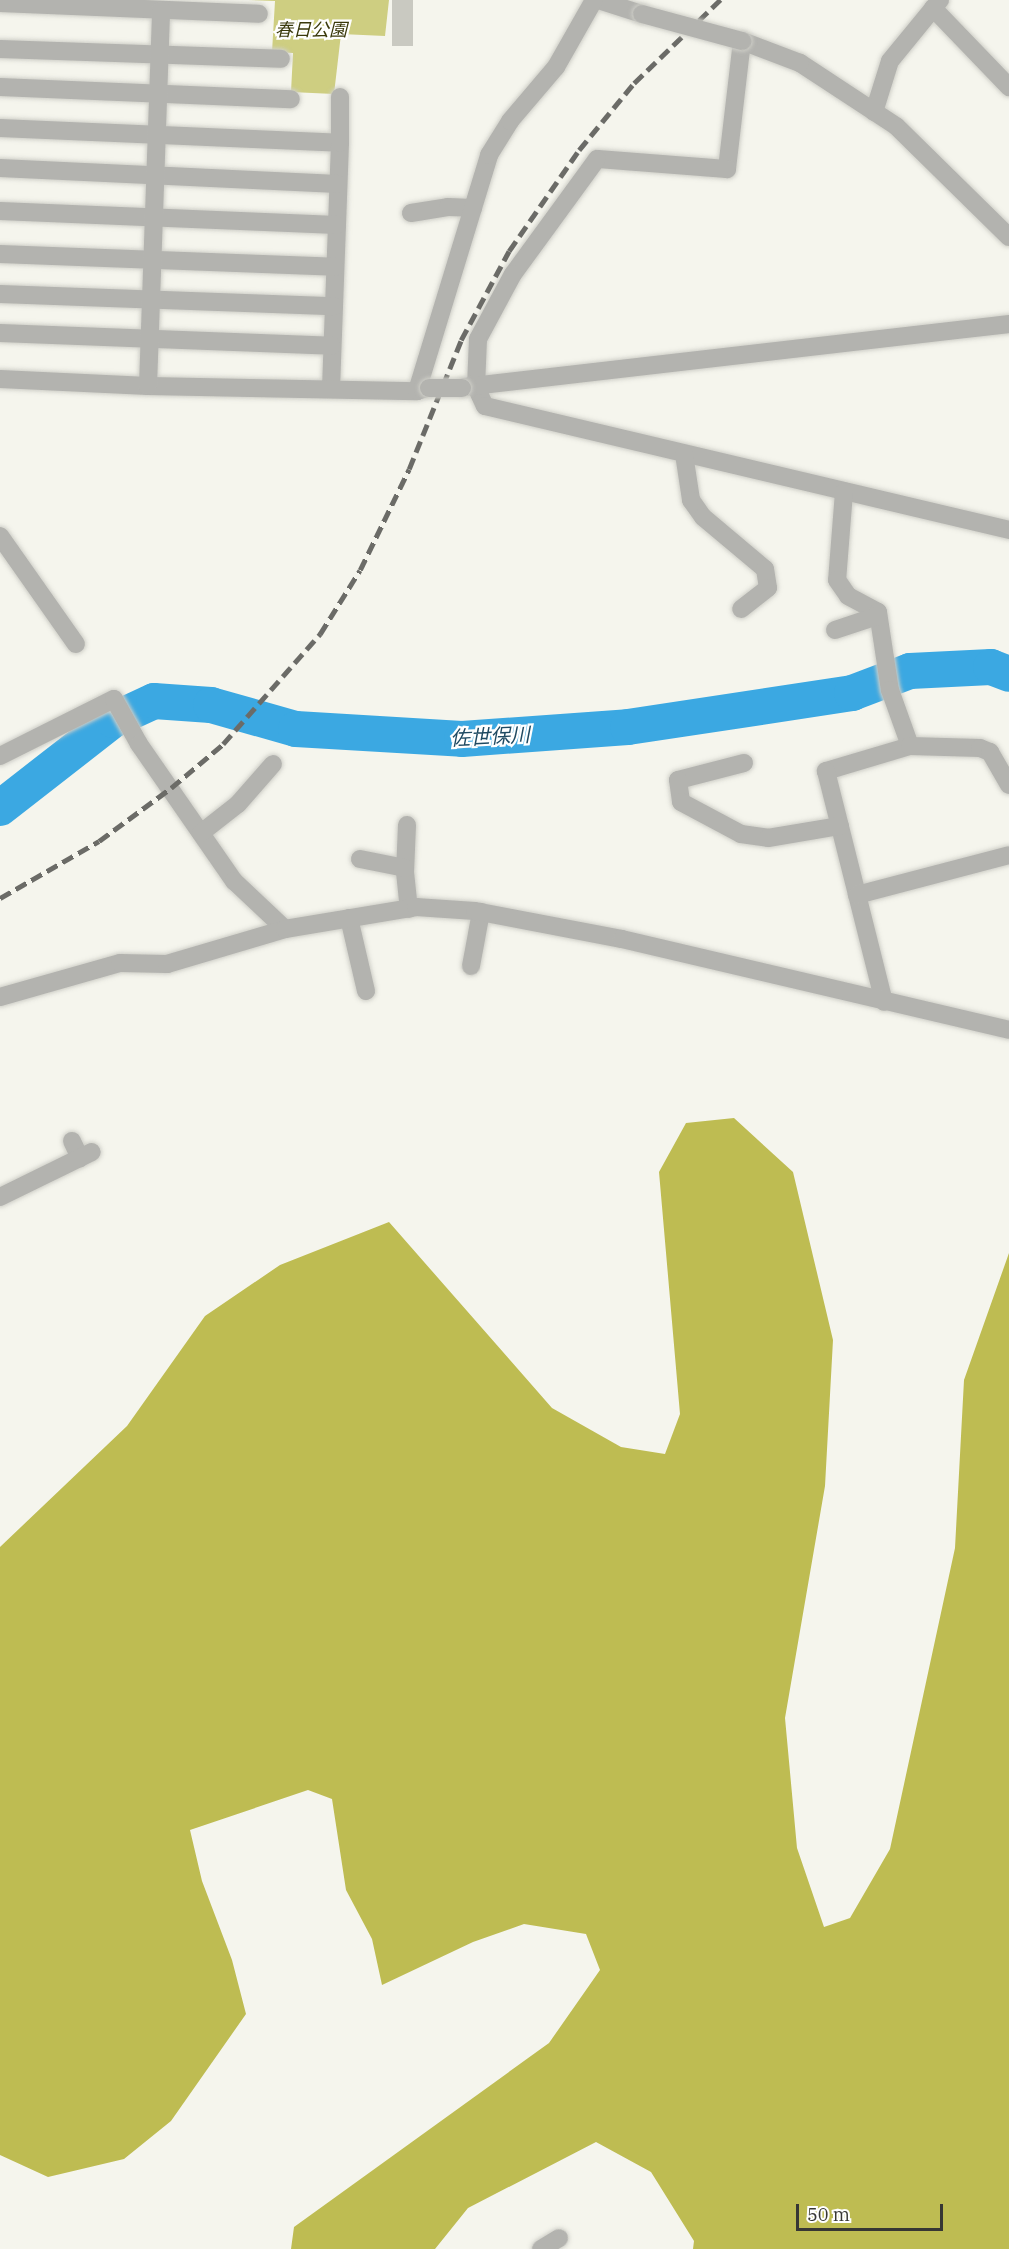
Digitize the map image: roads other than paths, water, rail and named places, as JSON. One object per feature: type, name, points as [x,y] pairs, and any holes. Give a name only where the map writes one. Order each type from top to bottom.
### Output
[{"type":"street","points":[[423,390],[489,156],[510,121],[556,67],[596,0],[742,41],[800,63],[904,134],[1009,237]]},
{"type":"street","points":[[0,3],[258,14]]},
{"type":"street","points":[[874,112],[881,82],[890,62],[936,4],[1009,87]]},
{"type":"street","points":[[148,386],[161,10]]},
{"type":"street","points":[[469,387],[478,339],[513,274],[597,159],[727,169],[742,41]]},
{"type":"street","points":[[0,49],[281,59]]},
{"type":"street","points":[[0,87],[291,99]]},
{"type":"street","points":[[331,389],[340,97]]},
{"type":"street","points":[[0,128],[340,143]]},
{"type":"street","points":[[0,168],[338,184]]},
{"type":"street","points":[[411,213],[447,207],[473,208]]},
{"type":"street","points":[[0,211],[337,225]]},
{"type":"street","points":[[0,254],[335,267]]},
{"type":"street","points":[[0,294],[334,306]]},
{"type":"street","points":[[0,379],[148,386],[423,390],[469,387],[1009,324]]},
{"type":"street","points":[[0,333],[332,346]]},
{"type":"street","points":[[469,387],[485,406],[1009,530]]},
{"type":"street","points":[[684,454],[691,500],[704,517],[765,569],[768,588],[741,609]]},
{"type":"street","points":[[844,492],[837,580],[848,596],[878,612],[877,618],[890,690],[910,746]]},
{"type":"street","points":[[0,536],[76,644]]},
{"type":"street","points":[[835,630],[877,618]]},
{"type":"street","points":[[0,756],[114,699],[139,744],[234,881],[285,929]]},
{"type":"street","points":[[884,1002],[826,771],[910,746],[980,748],[990,752],[1009,785]]},
{"type":"street","points":[[744,763],[678,780],[681,802],[741,834],[768,838],[840,826]]},
{"type":"street","points":[[201,833],[238,804],[273,764]]},
{"type":"street","points":[[406,825],[405,868],[409,909]]},
{"type":"street","points":[[857,895],[1009,855]]},
{"type":"street","points":[[360,859],[405,868]]},
{"type":"street","points":[[0,997],[120,963],[167,964],[285,929],[409,909],[481,912],[622,939],[1009,1030]]},
{"type":"street","points":[[471,966],[481,912]]},
{"type":"street","points":[[349,918],[369,982]]},
{"type":"street","points":[[0,1197],[86,1155],[72,1141]]},
{"type":"street","points":[[540,2249],[558,2238]]},
{"type":"waterway","name":"佐世保川","points":[[0,808],[113,720],[154,701],[211,705],[296,729],[462,739],[628,727],[852,693],[910,671],[991,667],[1009,674]]},
{"type":"railway","points":[[0,898],[99,841],[171,788],[223,744],[320,634],[360,570],[409,469],[461,340],[509,251],[579,150],[634,83],[720,0]]},
{"type":"park label","name":"春日公園","points":[[311,30]]}]
